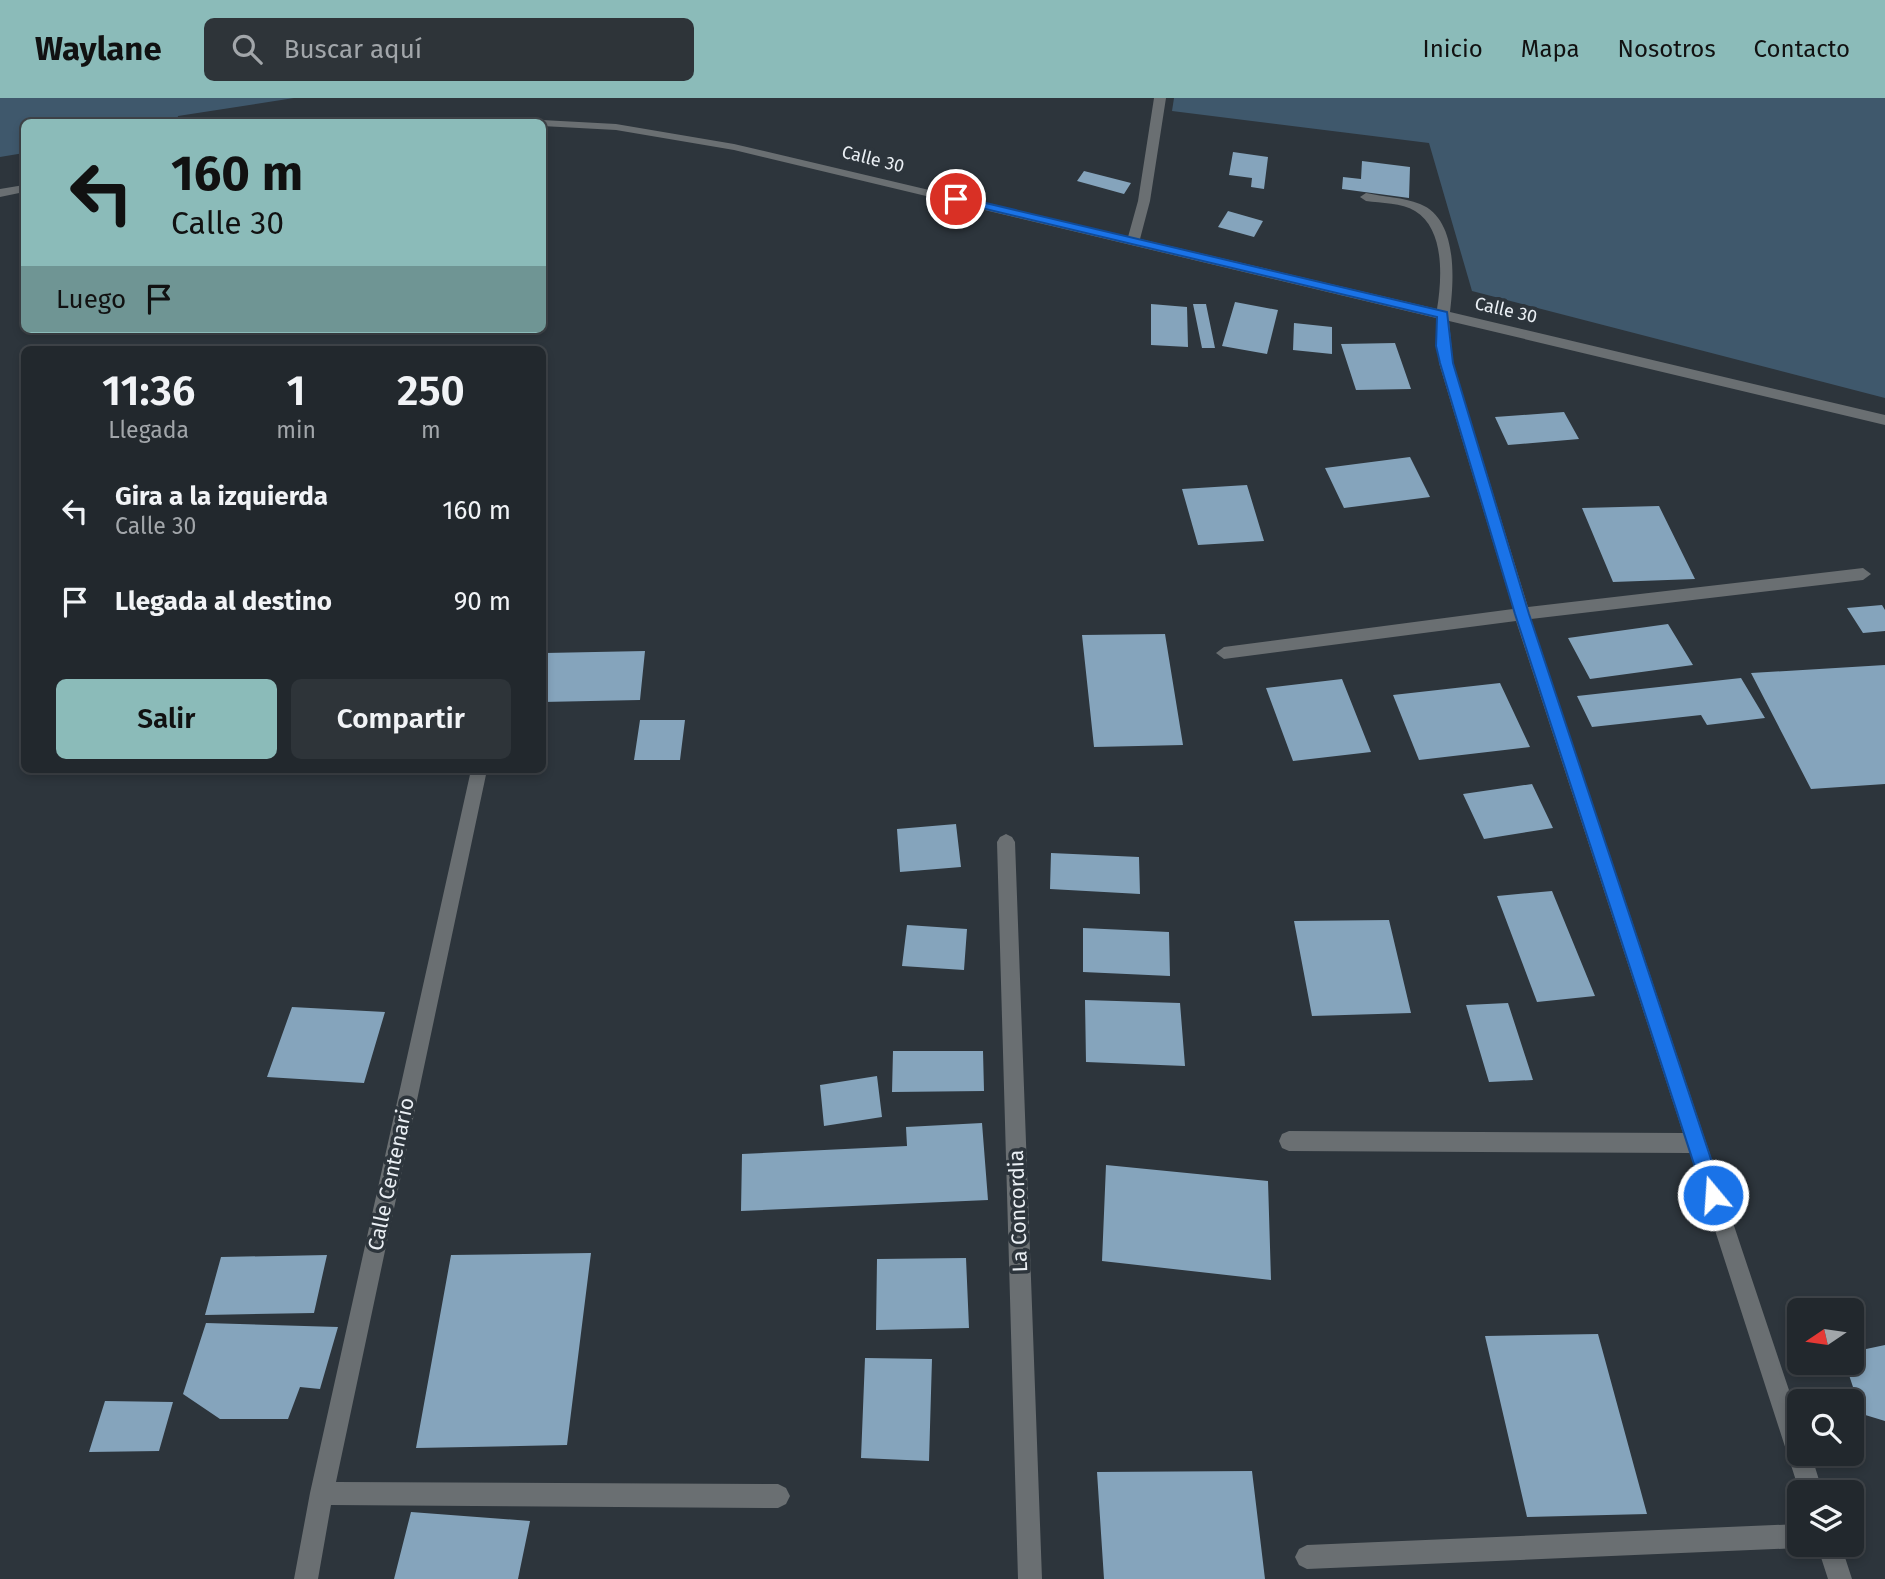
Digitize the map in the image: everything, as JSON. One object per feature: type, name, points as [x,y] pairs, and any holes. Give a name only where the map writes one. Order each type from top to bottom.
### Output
[{"type":"street","points":[[1133,239],[1139,219],[1160,98]]},
{"type":"street","name":"Calle 30","points":[[546,123],[616,127],[734,147],[1443,312],[1885,419]]},
{"type":"street","points":[[0,193],[21,190]]},
{"type":"street","points":[[1366,197],[1419,208],[1434,224],[1445,254],[1448,291],[1443,312],[1443,346],[1446,363],[1522,614],[1808,1480]]},
{"type":"street","points":[[1224,653],[1522,614],[1863,574]]},
{"type":"street","name":"Calle Centenario","points":[[306,1579],[322,1493],[478,773]]},
{"type":"street","name":"La Concordia","points":[[1006,842],[1030,1579]]},
{"type":"street","points":[[1289,1141],[1696,1143]]},
{"type":"street","points":[[322,1493],[778,1496]]},
{"type":"street","points":[[1307,1556],[1787,1536]]},
{"type":"street","points":[[1833,1557],[1840,1579]]},
{"type":"shaded area","points":[[0,98],[294,98],[178,116],[178,119],[21,119],[21,154],[0,157]]},
{"type":"shaded area","points":[[1174,98],[1885,98],[1885,398],[1472,291],[1429,143],[1172,111]]},
{"type":"building","points":[[1233,152],[1268,157],[1264,189],[1251,187],[1252,178],[1229,175]]},
{"type":"building","points":[[1362,161],[1410,167],[1409,198],[1342,189],[1343,177],[1361,179]]},
{"type":"building","points":[[1084,171],[1131,183],[1124,194],[1077,181]]},
{"type":"building","points":[[1228,211],[1263,221],[1254,237],[1218,227]]},
{"type":"building","points":[[1235,302],[1278,310],[1267,354],[1222,346]]},
{"type":"building","points":[[1151,304],[1187,307],[1188,347],[1151,345]]},
{"type":"building","points":[[1193,304],[1206,304],[1215,348],[1202,348]]},
{"type":"building","points":[[1294,323],[1332,327],[1332,354],[1293,350]]},
{"type":"building","points":[[1395,343],[1411,389],[1356,390],[1341,344]]},
{"type":"building","points":[[1564,412],[1579,439],[1508,445],[1495,417]]},
{"type":"building","points":[[1410,457],[1430,497],[1344,508],[1325,468]]},
{"type":"building","points":[[1247,485],[1264,541],[1198,545],[1182,489]]},
{"type":"building","points":[[1659,506],[1695,579],[1613,582],[1582,508]]},
{"type":"building","points":[[1882,605],[1885,610],[1885,631],[1863,633],[1847,608]]},
{"type":"building","points":[[1668,624],[1693,665],[1590,679],[1568,638]]},
{"type":"building","points":[[1165,634],[1183,745],[1094,747],[1082,635]]},
{"type":"building","points":[[645,651],[640,700],[546,702],[546,653]]},
{"type":"building","points":[[1885,665],[1885,784],[1811,789],[1751,673]]},
{"type":"building","points":[[1741,678],[1765,718],[1707,725],[1701,715],[1592,727],[1577,696]]},
{"type":"building","points":[[1342,679],[1371,752],[1293,761],[1266,688]]},
{"type":"building","points":[[1500,683],[1530,747],[1419,760],[1393,695]]},
{"type":"building","points":[[640,720],[685,720],[680,760],[634,760]]},
{"type":"building","points":[[1532,784],[1553,828],[1484,839],[1463,794]]},
{"type":"building","points":[[956,824],[961,867],[900,872],[897,829]]},
{"type":"building","points":[[1051,853],[1139,857],[1140,894],[1050,889]]},
{"type":"building","points":[[1552,891],[1595,996],[1537,1002],[1497,896]]},
{"type":"building","points":[[1389,920],[1411,1013],[1312,1016],[1294,921]]},
{"type":"building","points":[[907,925],[967,929],[964,970],[902,966]]},
{"type":"building","points":[[1083,928],[1169,932],[1170,976],[1083,972]]},
{"type":"building","points":[[1085,1000],[1180,1003],[1185,1066],[1086,1062]]},
{"type":"building","points":[[1508,1003],[1533,1080],[1489,1082],[1466,1005]]},
{"type":"building","points":[[292,1007],[385,1012],[364,1083],[267,1077]]},
{"type":"building","points":[[893,1051],[983,1051],[984,1091],[892,1092]]},
{"type":"building","points":[[877,1076],[882,1117],[824,1126],[820,1085]]},
{"type":"building","points":[[982,1123],[988,1200],[741,1211],[742,1154],[907,1146],[906,1127]]},
{"type":"building","points":[[1106,1165],[1268,1181],[1271,1280],[1102,1261]]},
{"type":"building","points":[[591,1253],[567,1445],[416,1448],[451,1255]]},
{"type":"building","points":[[327,1255],[314,1313],[205,1315],[221,1257]]},
{"type":"building","points":[[966,1258],[969,1328],[876,1330],[877,1259]]},
{"type":"building","points":[[206,1323],[338,1327],[320,1389],[300,1387],[288,1419],[220,1419],[183,1394]]},
{"type":"building","points":[[1598,1334],[1647,1514],[1527,1517],[1485,1336]]},
{"type":"building","points":[[1885,1345],[1885,1421],[1864,1415],[1864,1389],[1854,1389],[1849,1376],[1864,1376],[1864,1349]]},
{"type":"building","points":[[865,1358],[932,1359],[929,1461],[861,1458]]},
{"type":"building","points":[[105,1401],[173,1402],[159,1451],[89,1452]]},
{"type":"building","points":[[1252,1471],[1265,1579],[1104,1579],[1097,1472]]},
{"type":"building","points":[[411,1512],[530,1521],[518,1579],[394,1579]]},
{"type":"route","points":[[956,199],[1379,302],[1443,314],[1446,363],[1522,614],[1713,1195]]}]
